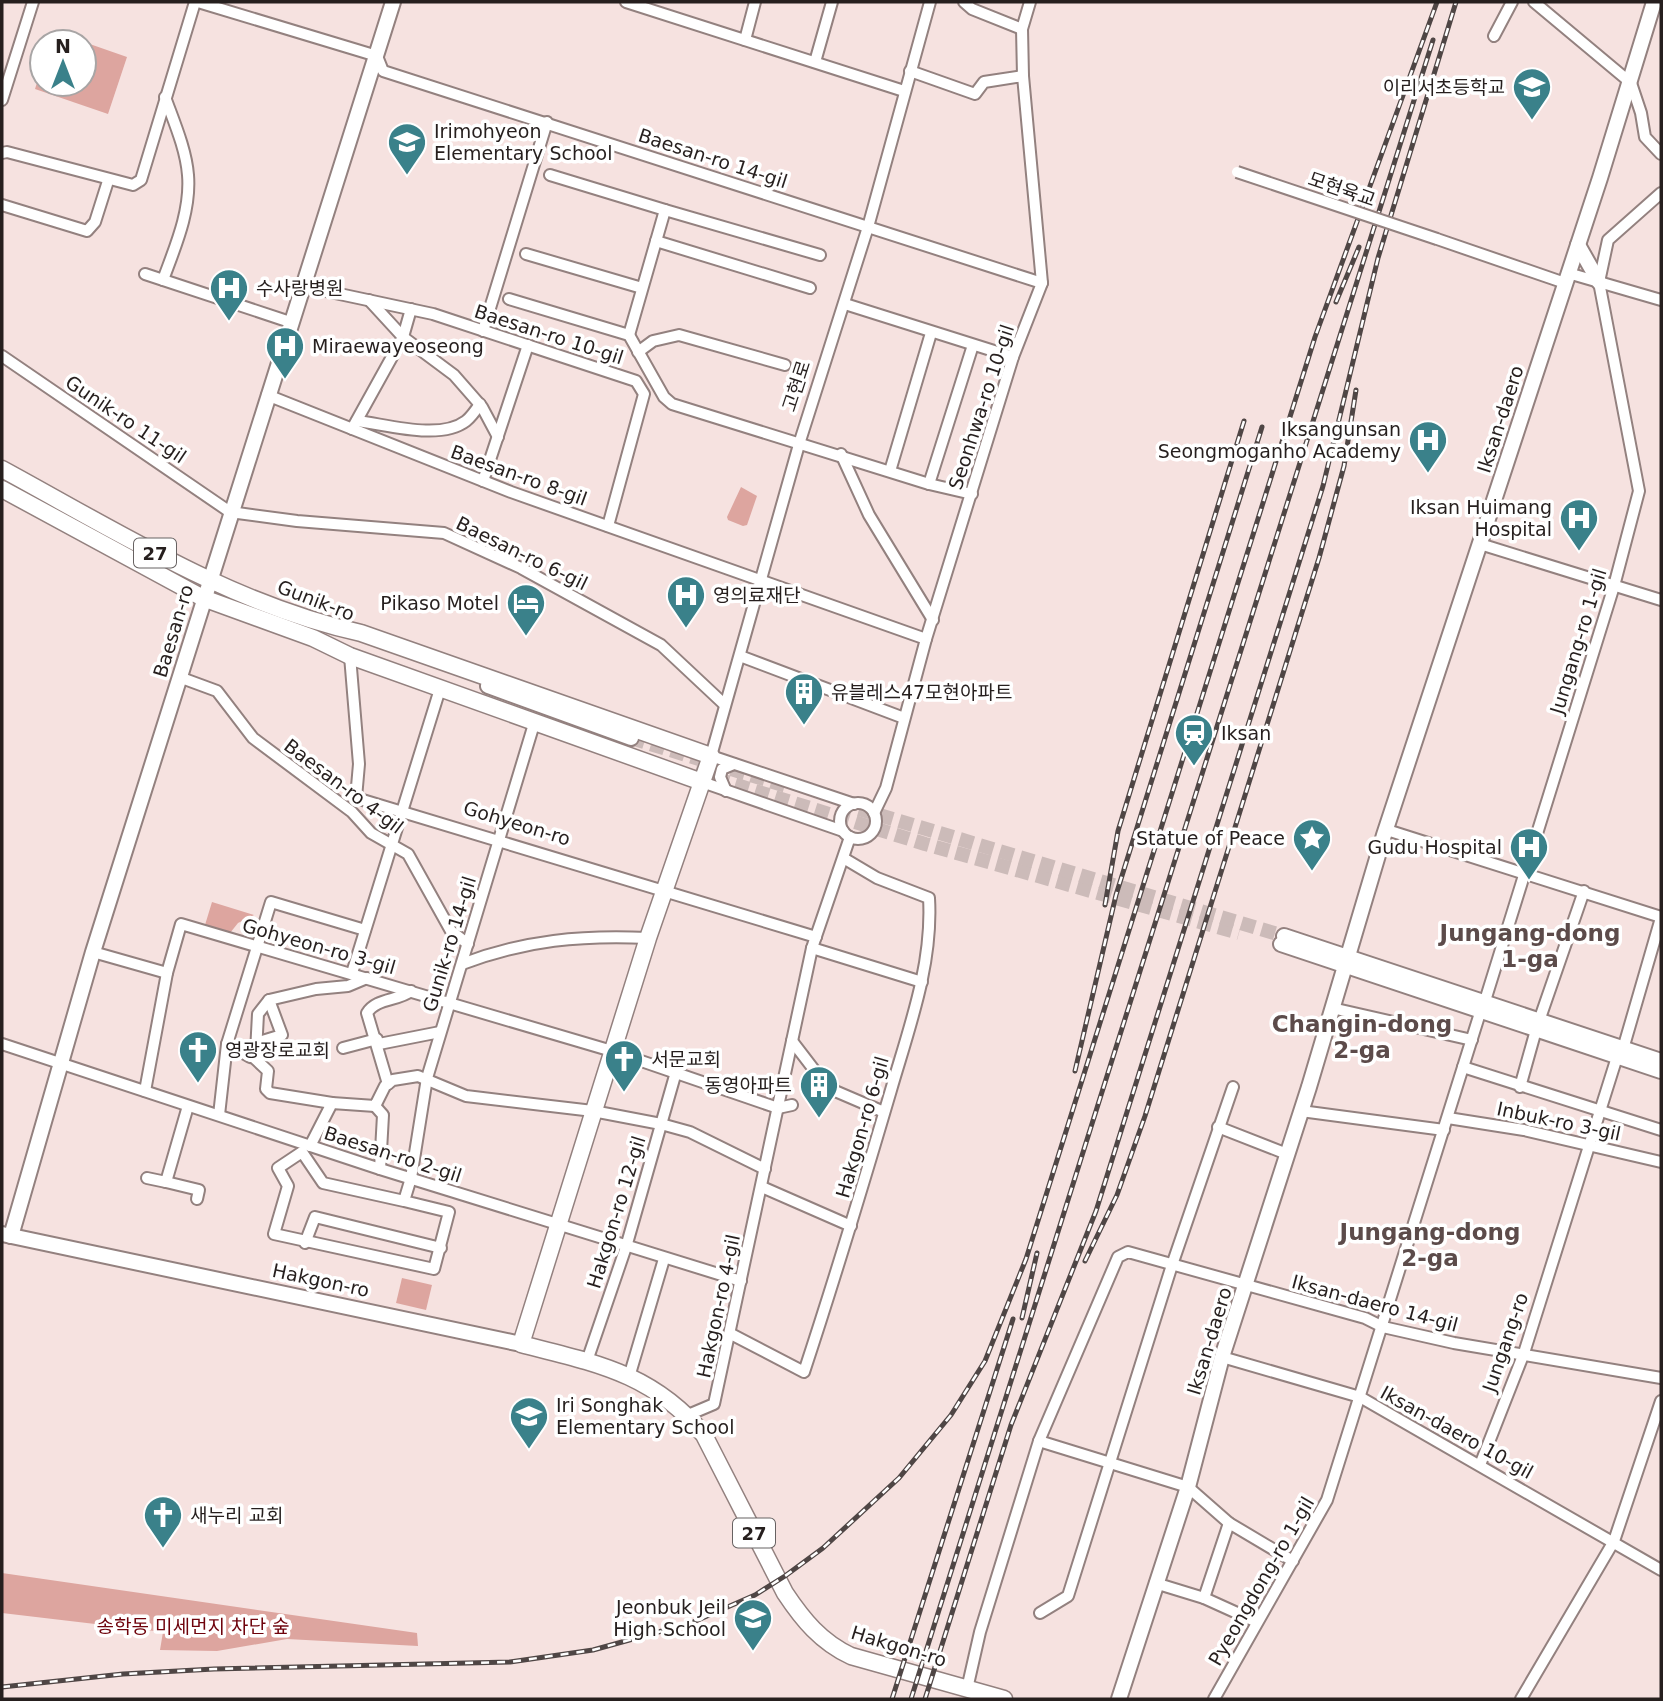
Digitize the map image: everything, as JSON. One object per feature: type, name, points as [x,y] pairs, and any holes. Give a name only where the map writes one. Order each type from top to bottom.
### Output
[{"type":"main road","name":"Gunik-ro","points":[[2,469],[208,582],[314,630]]},
{"type":"main road","name":"Gunik-ro","points":[[2,489],[203,598],[314,630]]},
{"type":"main road","name":"27","points":[[314,630],[350,656],[534,724],[632,744],[711,756]]},
{"type":"main road","name":"27","points":[[314,630],[361,633],[632,744],[702,782]]},
{"type":"main road","name":"고현로","points":[[702,782],[711,756]]},
{"type":"main road","points":[[521,1344],[648,938],[702,782]]},
{"type":"main road","name":"Hakgon-ro","points":[[521,1344],[587,1361],[629,1377],[668,1397],[688,1415],[704,1435],[785,1593],[831,1647],[851,1656],[1004,1699]]},
{"type":"street","points":[[2,100],[33,2]]},
{"type":"street","points":[[2,153],[7,152],[108,181],[133,185],[141,180],[196,2],[377,57]]},
{"type":"street","name":"Baesan-ro","points":[[6,1235],[208,582],[393,2]]},
{"type":"street","points":[[626,2],[904,91]]},
{"type":"street","points":[[745,40],[755,2]]},
{"type":"street","points":[[814,62],[832,2]]},
{"type":"street","name":"고현로","points":[[711,756],[800,441],[868,227],[930,2]]},
{"type":"street","points":[[964,2],[972,9],[1022,29]]},
{"type":"street","name":"Seonhwa-ro 10-gil","points":[[874,813],[886,788],[926,639],[1013,357],[1042,283],[1023,76],[1022,29],[1030,2]]},
{"type":"street","points":[[1494,36],[1512,2]]},
{"type":"street","points":[[1534,2],[1631,83],[1642,113],[1645,137],[1661,154]]},
{"type":"street","name":"Iksan-daero","points":[[1119,1699],[1188,1487],[1222,1357],[1301,1111],[1345,962],[1631,83],[1654,2]]},
{"type":"street","name":"Baesan-ro 14-gil","points":[[377,57],[383,71],[1042,283]]},
{"type":"street","points":[[910,71],[975,94],[984,82],[1023,76]]},
{"type":"street","points":[[163,280],[185,213],[188,190],[184,153],[165,97]]},
{"type":"street","points":[[483,331],[547,122]]},
{"type":"street","name":"모현육교","points":[[1237,172],[1437,239],[1567,278],[1600,282],[1661,300]]},
{"type":"street","points":[[550,175],[820,255]]},
{"type":"street","points":[[2,205],[87,231],[95,222],[108,181]]},
{"type":"street","points":[[1600,282],[1608,240],[1661,193]]},
{"type":"street","points":[[665,210],[629,335],[664,397],[672,404],[800,441],[929,484],[972,494]]},
{"type":"street","points":[[656,241],[810,288]]},
{"type":"street","points":[[1578,245],[1600,282]]},
{"type":"street","points":[[526,254],[642,288]]},
{"type":"street","points":[[145,274],[290,322]]},
{"type":"street","name":"Jungang-ro 1-gil","points":[[1482,1009],[1614,586],[1639,491],[1600,282]]},
{"type":"street","name":"Baesan-ro 10-gil","points":[[302,286],[411,309],[636,381],[644,394],[608,526]]},
{"type":"street","points":[[509,299],[629,335]]},
{"type":"street","points":[[369,300],[403,337],[454,375],[480,404],[498,437]]},
{"type":"street","points":[[845,304],[1013,357]]},
{"type":"street","points":[[411,309],[403,337],[355,425],[411,432],[462,424],[480,404]]},
{"type":"street","points":[[890,471],[931,333]]},
{"type":"street","points":[[638,352],[653,341],[679,335],[785,365]]},
{"type":"street","points":[[483,481],[528,345]]},
{"type":"street","points":[[929,484],[973,345]]},
{"type":"street","name":"Gunik-ro 11-gil","points":[[2,356],[230,512]]},
{"type":"street","name":"Baesan-ro 8-gil","points":[[267,395],[355,425],[483,481],[926,639]]},
{"type":"street","points":[[841,454],[869,514],[933,620]]},
{"type":"street","name":"Baesan-ro 6-gil","points":[[230,512],[248,516],[444,533],[521,568],[662,645],[725,705]]},
{"type":"street","points":[[1479,544],[1661,600]]},
{"type":"street","name":"Gohyeon-ro","points":[[350,656],[359,764],[356,798],[664,890],[814,942]]},
{"type":"street","points":[[740,656],[904,718]]},
{"type":"street","name":"Baesan-ro 4-gil","points":[[179,677],[217,691],[253,738],[352,812],[372,833],[408,854],[451,931],[468,944]]},
{"type":"street","points":[[352,973],[440,689]]},
{"type":"street","name":"Gunik-ro 14-gil","points":[[404,1201],[411,1178],[426,1078],[534,724]]},
{"type":"street","points":[[702,782],[859,839],[869,835],[876,824],[874,813],[865,805],[854,804],[711,756]]},
{"type":"street","points":[[726,791],[719,777],[722,769],[734,764]]},
{"type":"street","points":[[847,834],[841,815],[854,804]]},
{"type":"street","points":[[1387,830],[1661,917]]},
{"type":"street","name":"Hakgon-ro 4-gil","points":[[688,1415],[714,1404],[814,942],[845,859],[847,834]]},
{"type":"street","name":"Hakgon-ro 6-gil","points":[[731,1334],[804,1371],[851,1226],[922,982],[929,939],[929,898],[877,878],[845,859]]},
{"type":"street","points":[[1520,1087],[1538,1025],[1584,891]]},
{"type":"street","points":[[219,1115],[227,1044],[271,902],[365,930]]},
{"type":"street","name":"Jungang-ro","points":[[1480,1465],[1524,1353],[1661,917]]},
{"type":"street","name":"Gohyeon-ro 3-gil","points":[[145,1091],[167,973],[181,924],[411,990],[612,1052]]},
{"type":"street","points":[[462,964],[494,952],[540,942],[591,935],[648,938]]},
{"type":"street","points":[[1282,940],[1620,1053],[1661,1071]]},
{"type":"street","points":[[814,942],[922,982]]},
{"type":"street","points":[[93,952],[167,973]]},
{"type":"street","points":[[252,1056],[259,1042],[258,1014],[269,1000],[316,989],[348,986],[367,978]]},
{"type":"street","points":[[388,1084],[378,1042],[367,1013],[378,1003],[402,998],[411,990]]},
{"type":"street","points":[[259,1042],[282,1035],[269,1000]]},
{"type":"street","points":[[1332,1008],[1472,1040]]},
{"type":"street","points":[[1360,1397],[1482,1009]]},
{"type":"street","points":[[343,1048],[440,1032]]},
{"type":"street","points":[[792,1041],[828,1088],[884,1112]]},
{"type":"street","name":"Baesan-ro 2-gil","points":[[2,1044],[310,1146],[558,1224]]},
{"type":"street","points":[[227,1044],[252,1056],[268,1072],[266,1088],[270,1093],[331,1103],[375,1106],[383,1115],[380,1168]]},
{"type":"street","points":[[612,1052],[778,1108],[792,1105]]},
{"type":"street","points":[[1620,1053],[1661,1061]]},
{"type":"street","points":[[1463,1067],[1661,1130]]},
{"type":"street","name":"Hakgon-ro 12-gil","points":[[587,1361],[626,1247],[676,1072]]},
{"type":"street","points":[[375,1106],[388,1084],[403,1078],[426,1078],[467,1096],[593,1111],[661,1124],[690,1132],[765,1169]]},
{"type":"street","points":[[1040,1613],[1068,1596],[1172,1265],[1217,1127],[1233,1087]]},
{"type":"street","points":[[310,1146],[331,1103]]},
{"type":"street","points":[[166,1182],[188,1106]]},
{"type":"street","points":[[1301,1111],[1444,1130]]},
{"type":"street","name":"Inbuk-ro 3-gil","points":[[1448,1118],[1589,1144],[1661,1162]]},
{"type":"street","points":[[1217,1127],[1287,1154]]},
{"type":"street","points":[[303,1152],[323,1183],[404,1201],[449,1212],[434,1269],[305,1243],[274,1234],[288,1186],[278,1168],[303,1152]]},
{"type":"street","points":[[147,1178],[199,1190],[197,1199]]},
{"type":"street","points":[[762,1187],[851,1226]]},
{"type":"street","points":[[305,1243],[315,1217],[440,1248]]},
{"type":"street","points":[[558,1224],[741,1281]]},
{"type":"street","name":"Hakgon-ro","points":[[6,1235],[521,1344]]},
{"type":"street","name":"Iksan-daero 14-gil","points":[[967,1689],[979,1632],[1038,1441],[1118,1257],[1128,1252],[1365,1318],[1383,1327],[1454,1343],[1661,1378]]},
{"type":"street","points":[[629,1377],[664,1259]]},
{"type":"street","name":"Iksan-daero 10-gil","points":[[1222,1357],[1360,1397],[1661,1570]]},
{"type":"street","name":"Pyeongdong-ro 1-gil","points":[[1214,1699],[1327,1500],[1360,1397]]},
{"type":"street","points":[[1521,1699],[1614,1541],[1661,1401]]},
{"type":"street","points":[[1038,1441],[1188,1487],[1229,1522],[1293,1561]]},
{"type":"street","points":[[1203,1598],[1229,1522]]},
{"type":"street","points":[[1155,1583],[1203,1598],[1257,1622]]},
{"type":"green space","points":[[98,47],[127,57],[108,114],[61,98],[98,98]]},
{"type":"green space","points":[[741,487],[757,496],[747,525],[743,526],[728,520],[727,517]]},
{"type":"green space","points":[[212,902],[254,915],[238,923],[230,933],[205,925]]},
{"type":"green space","points":[[402,1278],[432,1285],[426,1310],[396,1303]]},
{"type":"green space","name":"송학동 미세먼지 차단 숲","points":[[2,1573],[417,1633],[418,1646],[287,1639],[217,1651],[160,1650],[163,1632],[2,1613]]},
{"type":"tunnel","points":[[631,738],[786,786]]},
{"type":"tunnel","points":[[695,772],[925,844],[1239,933]]},
{"type":"tunnel","points":[[839,803],[1284,936]]},
{"type":"railway","points":[[2,1687],[123,1674],[214,1669],[510,1662],[593,1650],[691,1623],[755,1595],[823,1548],[899,1478],[951,1415],[985,1361],[1026,1259],[1315,337],[1437,2]]},
{"type":"railway","points":[[925,1699],[1011,1425],[1096,1211],[1323,486],[1378,258],[1456,2]]},
{"type":"railway","points":[[911,1699],[1433,40]]},
{"type":"railway","points":[[1336,302],[1359,247]]},
{"type":"railway","points":[[1085,1261],[1117,1195],[1145,1116],[1319,558],[1344,466],[1356,390]]},
{"type":"railway","points":[[1105,905],[1118,831],[1244,421]]},
{"type":"railway","points":[[1075,1071],[1116,895],[1262,427]]},
{"type":"railway","points":[[1022,1318],[1037,1253]]},
{"type":"railway","points":[[892,1699],[1013,1319]]},
{"type":"place","name":"이리서초등학교","points":[[1532,121]]},
{"type":"place","name":"Irimohyeon Elementary School","points":[[407,176]]},
{"type":"place","name":"수사랑병원","points":[[229,322]]},
{"type":"place","name":"Miraewayeoseong","points":[[285,380]]},
{"type":"place","name":"Iksangunsan Seongmoganho Academy","points":[[1428,474]]},
{"type":"place","name":"Iksan Huimang Hospital","points":[[1579,552]]},
{"type":"place","name":"영의료재단","points":[[686,629]]},
{"type":"place","name":"Pikaso Motel","points":[[526,637]]},
{"type":"place","name":"유블레스47모현아파트","points":[[804,726]]},
{"type":"place","name":"Iksan","points":[[1194,767]]},
{"type":"place","name":"Statue of Peace","points":[[1312,872]]},
{"type":"place","name":"Gudu Hospital","points":[[1529,881]]},
{"type":"place","name":"영광장로교회","points":[[198,1084]]},
{"type":"place","name":"서문교회","points":[[624,1093]]},
{"type":"place","name":"동영아파트","points":[[819,1119]]},
{"type":"place","name":"Iri Songhak Elementary School","points":[[529,1450]]},
{"type":"place","name":"새누리 교회","points":[[163,1549]]},
{"type":"place","name":"Jeonbuk Jeil High School","points":[[753,1652]]},
{"type":"district","name":"Jungang-dong 1-ga","points":[[1530,946]]},
{"type":"district","name":"Changin-dong 2-ga","points":[[1362,1037]]},
{"type":"district","name":"Jungang-dong 2-ga","points":[[1430,1245]]}]
